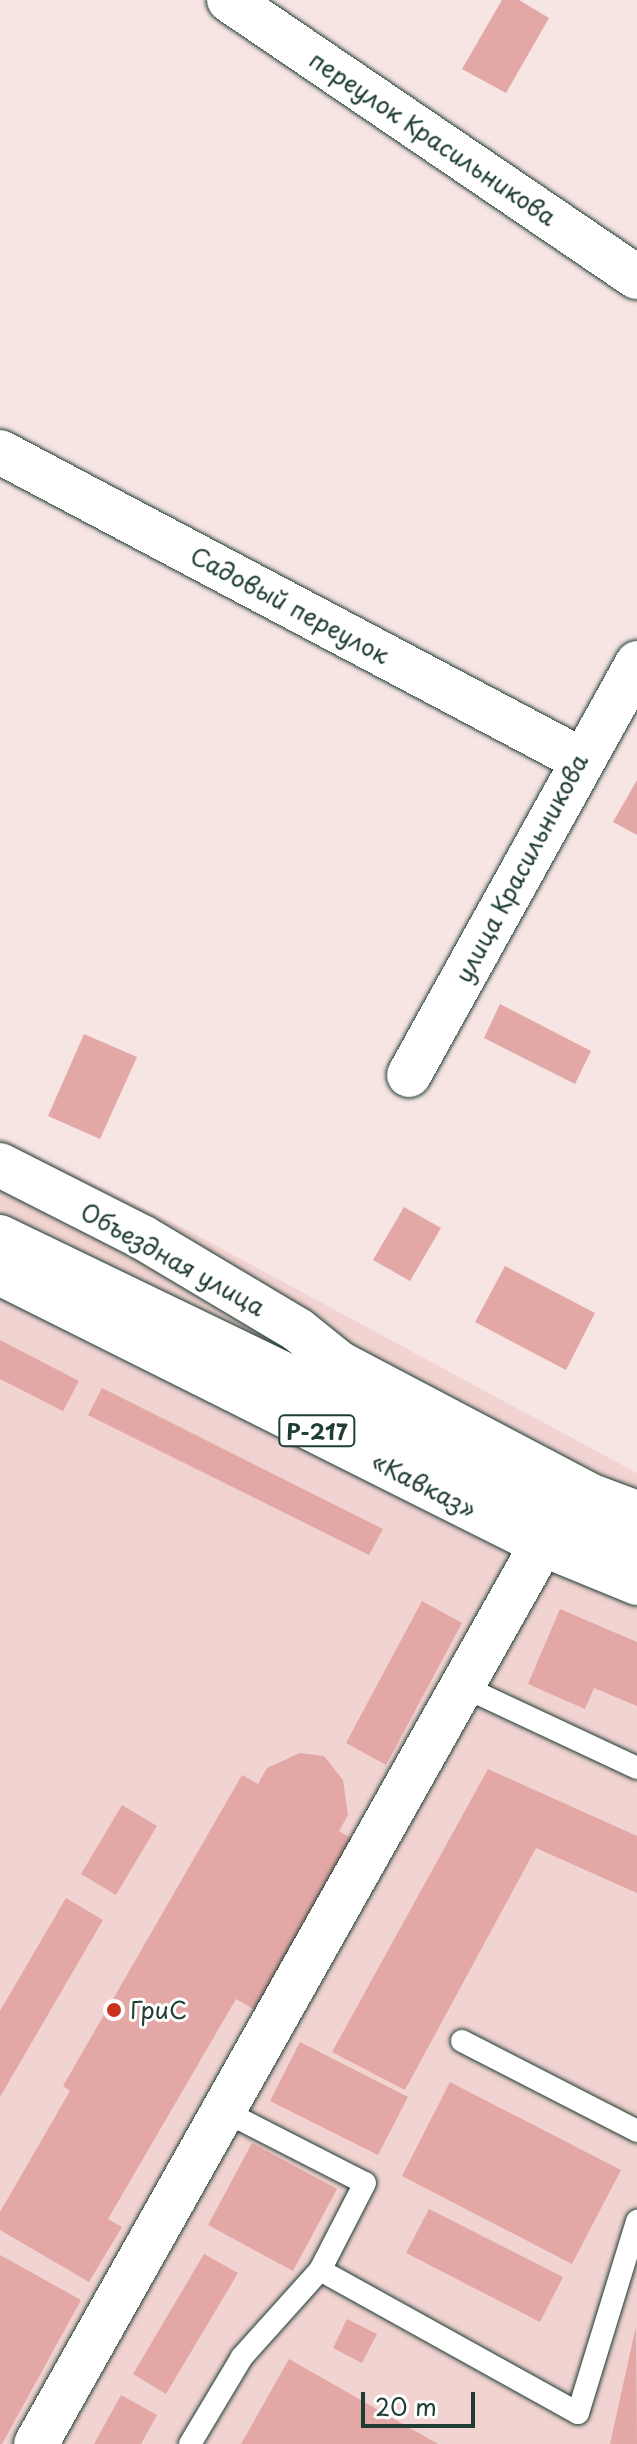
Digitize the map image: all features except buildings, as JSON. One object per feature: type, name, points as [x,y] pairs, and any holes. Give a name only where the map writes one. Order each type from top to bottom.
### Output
[{"type":"street","name":"переулок Красильникова","points":[[229,0],[637,277]]},
{"type":"street","name":"Садовый переулок","points":[[0,452],[580,759]]},
{"type":"street","name":"улица Красильникова","points":[[409,1075],[580,759],[637,663]]},
{"type":"street","name":"Объездная улица","points":[[0,1165],[142,1237],[298,1330],[340,1383],[589,1495],[637,1513]]},
{"type":"street","name":"«Кавказ»","points":[[0,1237],[340,1383],[637,1583]]},
{"type":"street","name":"«Кавказ»","points":[[0,1273],[552,1527],[637,1545]]},
{"type":"street","points":[[36,2444],[552,1527]]},
{"type":"lane","points":[[462,1686],[637,1768]]},
{"type":"lane","points":[[462,2041],[637,2131]]},
{"type":"lane","points":[[190,2444],[242,2357],[320,2270],[365,2183],[224,2111]]},
{"type":"lane","points":[[320,2270],[578,2413],[637,2221]]},
{"type":"shaded area","points":[[0,1137],[185,1229],[637,1473],[637,2444],[0,2444]]},
{"type":"place","name":"ГриС","points":[[114,2010]]}]
